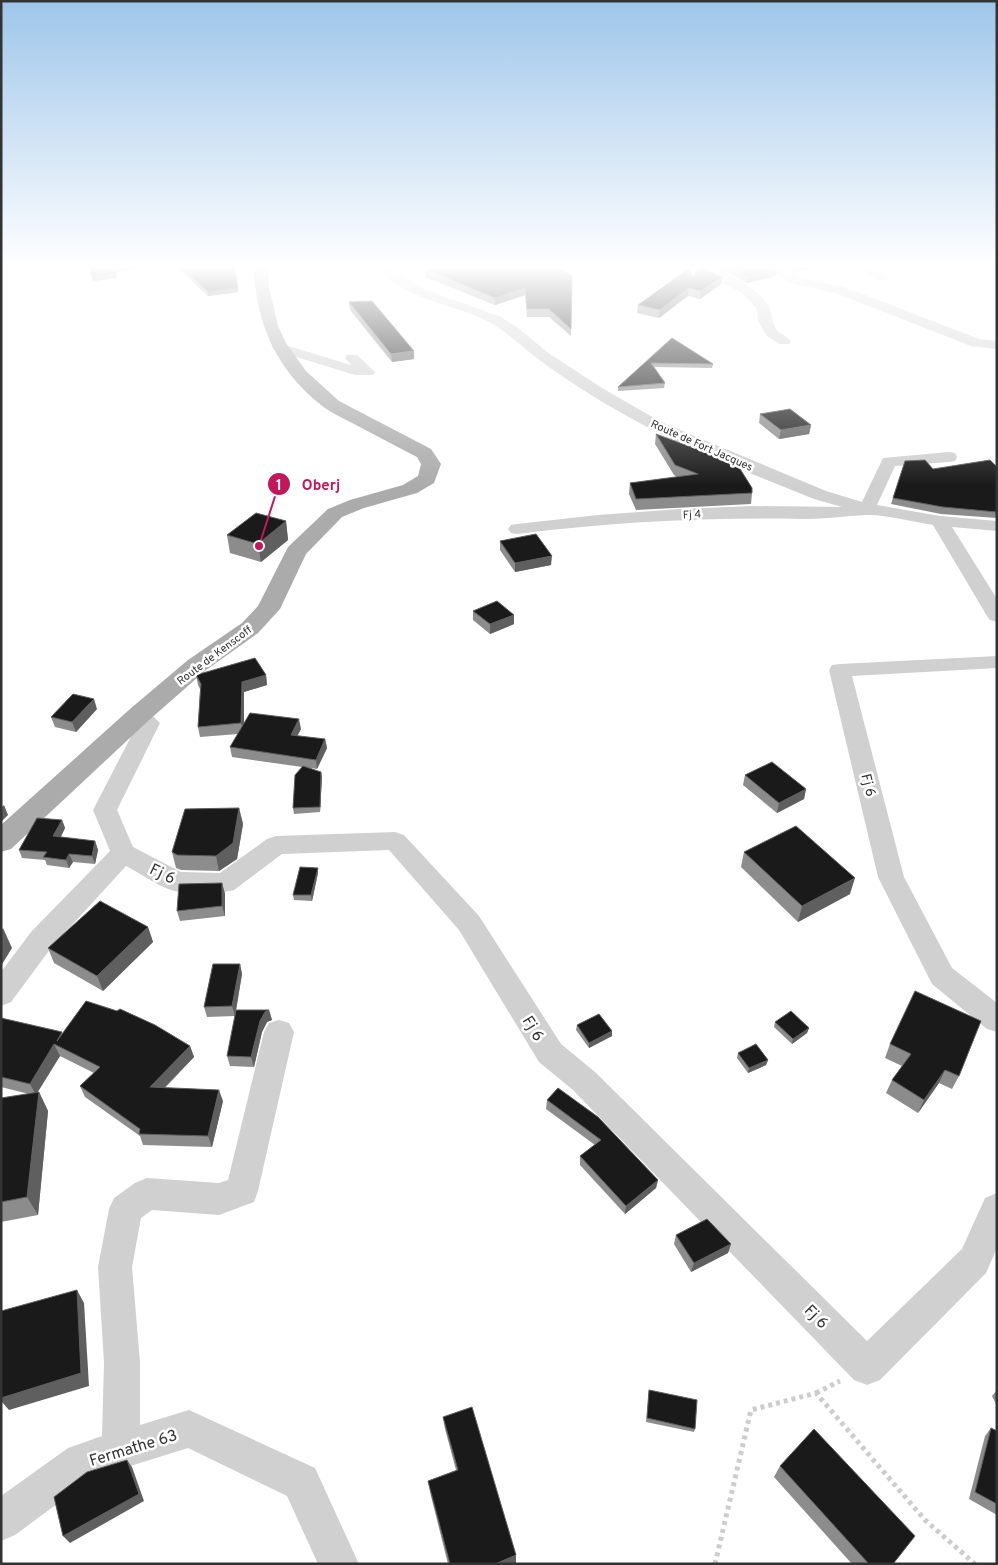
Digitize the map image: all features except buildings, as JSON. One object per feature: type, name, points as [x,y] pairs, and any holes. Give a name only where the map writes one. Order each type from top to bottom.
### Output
[{"type":"main road","name":"Route de Kenscoff","points":[[1,842],[138,715],[196,665],[250,628],[268,609],[296,552],[334,514],[357,504],[410,489],[427,478],[431,464],[424,453],[331,404],[295,369],[279,347],[276,339]]},
{"type":"street","name":"Route de Fort Jacques","points":[[523,339],[542,355],[655,425],[820,495],[868,509],[940,521],[997,526]]},
{"type":"street","points":[[966,339],[976,343],[997,345]]},
{"type":"street","points":[[279,347],[360,372],[368,372],[352,358]]},
{"type":"street","points":[[868,509],[889,462],[949,457]]},
{"type":"street","name":"Fj 4","points":[[517,529],[576,520],[603,521],[736,512],[836,514],[868,509]]},
{"type":"street","points":[[940,521],[953,548],[981,586],[997,616]]},
{"type":"street","name":"Fj 6","points":[[997,662],[840,670],[891,877],[942,976],[997,1020]]},
{"type":"street","points":[[1,994],[41,940],[123,853],[105,810],[149,723],[138,715]]},
{"type":"street","name":"Fj 6","points":[[123,853],[177,882],[225,883],[276,846],[395,841],[469,923],[550,1053],[584,1080],[866,1367],[974,1261],[997,1209]]},
{"type":"street","points":[[121,1450],[122,1362],[115,1267],[126,1209],[147,1194],[219,1200],[242,1191],[279,1032]]},
{"type":"street","name":"Fermathe 63","points":[[1,1521],[82,1462],[189,1430],[301,1482],[339,1564]]},
{"type":"path","points":[[715,1564],[751,1410],[816,1393],[925,1520],[975,1564]]},
{"type":"place","name":"Oberj","points":[[259,546]]}]
